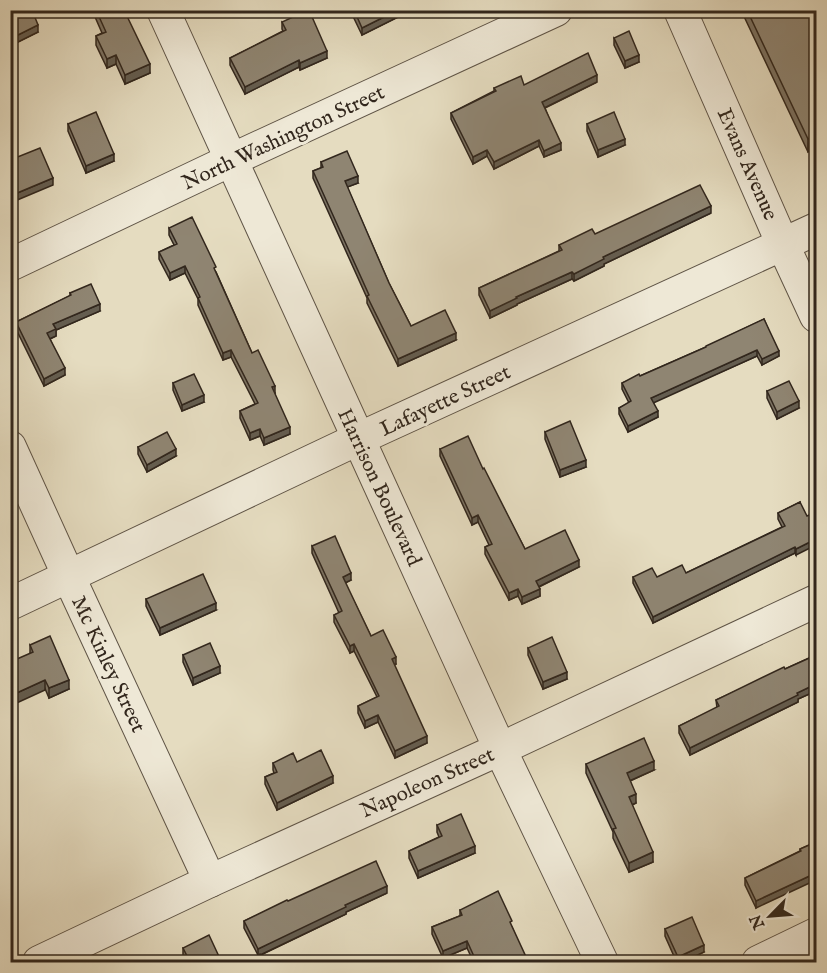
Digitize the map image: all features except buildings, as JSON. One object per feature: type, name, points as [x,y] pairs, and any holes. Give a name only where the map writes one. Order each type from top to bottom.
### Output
[{"type":"street","name":"Harrison Boulevard","points":[[163,10],[500,749],[602,963]]},
{"type":"street","name":"North Washington Street","points":[[10,265],[556,10]]},
{"type":"street","name":"Evans Avenue","points":[[680,10],[816,316]]},
{"type":"street","name":"Lafayette Street","points":[[10,604],[358,439],[816,230]]},
{"type":"street","name":"Mc Kinley Street","points":[[10,447],[210,881]]},
{"type":"street","name":"Napoleon Street","points":[[39,963],[210,881],[500,749],[816,601]]},
{"type":"street","points":[[758,963],[816,934]]}]
